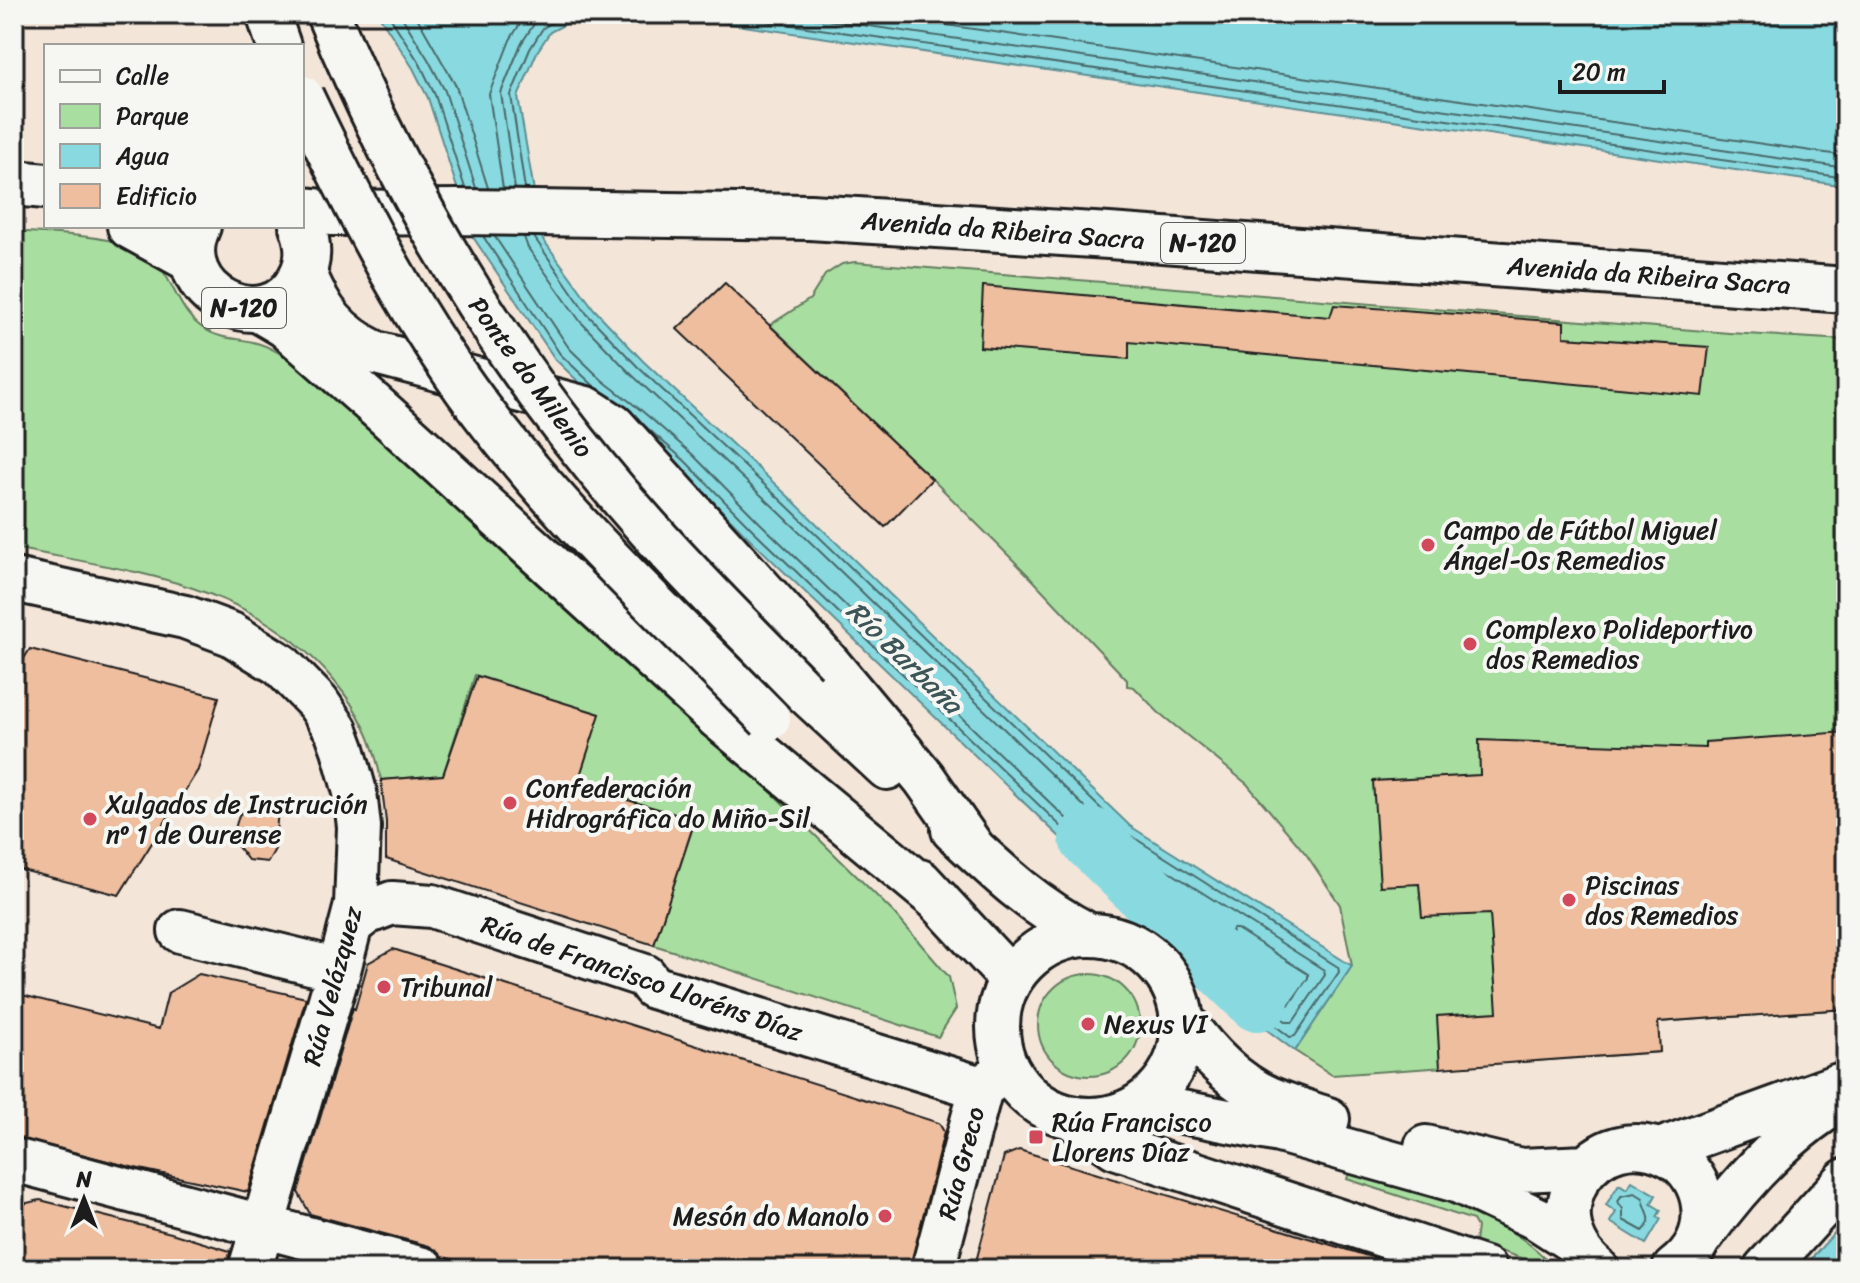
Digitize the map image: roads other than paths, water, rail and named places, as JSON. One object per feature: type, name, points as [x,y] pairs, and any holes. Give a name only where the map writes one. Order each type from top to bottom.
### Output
[{"type":"highway","points":[[14,183],[44,186]]},
{"type":"highway","points":[[14,204],[44,206]]},
{"type":"highway","name":"Avenida da Ribeira Sacra","points":[[304,210],[333,213],[810,217],[1157,239],[1846,290]]},
{"type":"highway","points":[[305,251],[325,227],[351,211]]},
{"type":"highway","name":"N-120","points":[[138,228],[195,243],[197,277],[222,302],[238,308],[256,309],[286,297],[297,285],[305,251]]},
{"type":"street","points":[[268,14],[278,44]]},
{"type":"street","name":"Ponte do Milenio","points":[[328,14],[420,210],[468,291],[585,452],[637,516],[805,692],[973,848]]},
{"type":"street","name":"Ponte do Milenio","points":[[304,101],[389,273],[418,320],[494,427],[587,534],[769,719],[938,900]]},
{"type":"street","points":[[305,251],[322,311],[349,338],[376,353],[586,408],[614,426],[837,675],[924,778],[973,848],[1051,915],[1087,934]]},
{"type":"street","points":[[256,309],[285,326],[387,416],[717,717],[938,900],[1011,979]]},
{"type":"street","name":"Rúa Velázquez","points":[[14,580],[185,617],[231,634],[281,665],[318,703],[336,730],[355,792],[359,827],[357,892],[352,924],[250,1269]]},
{"type":"street","name":"Rúa de Francisco Lloréns Díaz","points":[[352,924],[366,913],[392,903],[432,906],[645,976],[653,987],[994,1079]]},
{"type":"street","points":[[180,931],[339,970]]},
{"type":"street","points":[[1125,1112],[1150,1097],[1169,1074],[1180,1048],[1182,1019],[1175,991],[1161,967],[1140,949],[1115,938],[1087,934],[1064,938],[1043,947],[1025,960],[1011,979],[998,1008],[994,1079],[1023,1091],[1045,1108],[1071,1117],[1099,1119],[1125,1112],[1172,1110],[1279,1131],[1457,1181],[1538,1219],[1585,1256]]},
{"type":"street","points":[[1182,1019],[1202,1047],[1238,1079],[1267,1097],[1366,1132],[1521,1170],[1586,1167]]},
{"type":"street","name":"Rúa Greco","points":[[933,1269],[994,1079]]},
{"type":"street","points":[[1660,1150],[1846,1084]]},
{"type":"street","points":[[1686,1259],[1726,1201],[1754,1170],[1827,1108],[1846,1097]]},
{"type":"street","points":[[1071,1117],[1115,1147],[1485,1269]]},
{"type":"street","points":[[1585,1256],[1568,1223],[1569,1203],[1575,1184],[1586,1167],[1602,1155],[1620,1148],[1640,1146],[1660,1150],[1679,1161],[1693,1176],[1702,1195],[1704,1217],[1686,1259]]},
{"type":"street","points":[[14,1160],[423,1269]]},
{"type":"street","points":[[1765,1269],[1846,1180]]},
{"type":"water","points":[[378,14],[601,14],[577,18],[550,32],[537,52],[518,97],[542,238],[594,309],[643,361],[790,498],[1130,826],[1352,966],[1295,1051],[1210,987],[1204,969],[1206,950],[1152,897],[1120,895],[679,467],[631,424],[591,394],[555,359],[473,237],[428,98],[413,68]]},
{"type":"water","points":[[661,14],[1846,14],[1846,186]]},
{"type":"water","points":[[1632,1181],[1656,1195],[1651,1204],[1661,1210],[1657,1217],[1661,1219],[1646,1244],[1610,1222],[1616,1212],[1606,1205],[1619,1184],[1627,1189]]},
{"type":"water","points":[[1846,1220],[1846,1269],[1802,1269]]},
{"type":"waterway","name":"Río Barbaña","points":[[1090,838],[1258,1001]]},
{"type":"place","name":"Campo de Fútbol Miguel Ángel-Os Remedios","points":[[1428,545]]},
{"type":"place","name":"Complexo Polideportivo dos Remedios","points":[[1470,644]]},
{"type":"place","name":"Confederación Hidrográfica do Miño-Sil","points":[[510,803]]},
{"type":"place","name":"Xulgados de Instrución nº 1 de Ourense","points":[[90,819]]},
{"type":"place","name":"Piscinas dos Remedios","points":[[1569,900]]},
{"type":"place","name":"Tribunal","points":[[384,987]]},
{"type":"place","name":"Nexus VI","points":[[1088,1024]]},
{"type":"place","name":"Rúa Francisco Llorens Díaz","points":[[1036,1137]]},
{"type":"place","name":"Mesón do Manolo","points":[[885,1216]]}]
